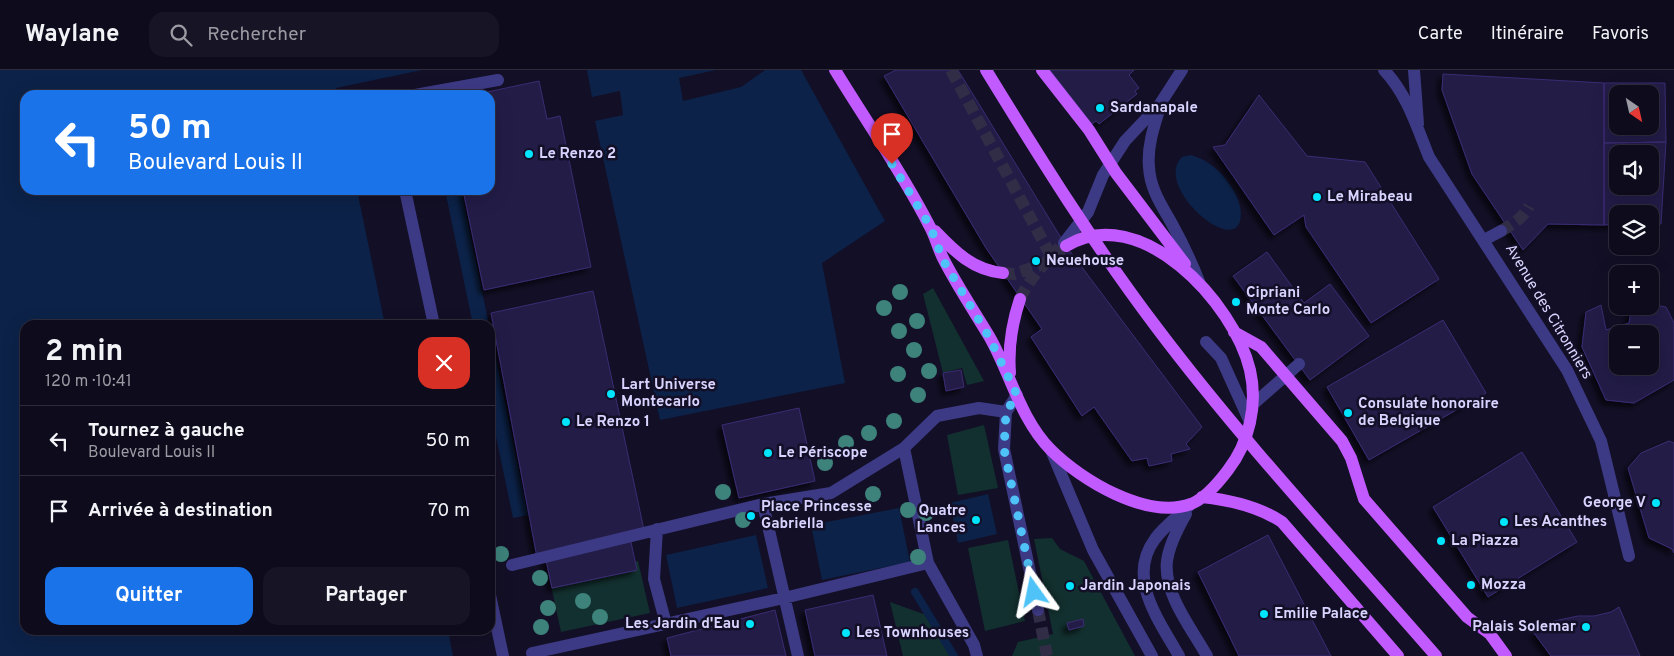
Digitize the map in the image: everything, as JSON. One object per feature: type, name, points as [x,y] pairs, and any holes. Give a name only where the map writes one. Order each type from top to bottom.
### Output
[{"type":"main road","points":[[835,70],[930,226],[943,260],[989,337],[1036,430],[1051,450],[1091,481],[1138,503],[1173,507],[1196,501],[1235,502],[1268,512],[1282,522],[1295,536],[1398,656]]},
{"type":"main road","points":[[986,70],[1071,208],[1158,329],[1213,398],[1436,656]]},
{"type":"main road","points":[[1042,70],[1089,130],[1110,164],[1234,332],[1250,369],[1252,388],[1250,422],[1239,456],[1223,478],[1196,501]]},
{"type":"main road","points":[[930,226],[968,262],[989,272],[1003,273]]},
{"type":"main road","points":[[1065,244],[1096,235],[1128,236],[1161,252],[1200,284]]},
{"type":"main road","points":[[1010,380],[1009,349],[1020,299]]},
{"type":"main road","points":[[1234,332],[1261,347],[1342,441],[1351,458],[1364,499],[1467,617],[1490,634],[1506,656]]},
{"type":"street","points":[[1065,244],[1088,212],[1110,164],[1125,141],[1160,104],[1182,70]]},
{"type":"street","name":"Avenue des Citronniers","points":[[1384,70],[1399,90],[1418,126],[1429,157],[1567,370],[1601,442],[1629,556]]},
{"type":"street","name":"Avenue des Citronniers","points":[[1414,70],[1418,126]]},
{"type":"street","points":[[443,90],[498,80]]},
{"type":"street","points":[[1160,104],[1150,144],[1148,166],[1151,182],[1162,208],[1191,259],[1200,284]]},
{"type":"street","points":[[406,195],[433,320]]},
{"type":"street","points":[[1484,240],[1501,231]]},
{"type":"street","points":[[1206,342],[1222,358],[1250,422]]},
{"type":"street","points":[[1251,406],[1299,364]]},
{"type":"street","points":[[1017,395],[1006,412],[1004,449],[1038,610]]},
{"type":"street","points":[[512,566],[763,504],[831,493],[904,448],[937,416],[979,408],[1006,412]]},
{"type":"street","points":[[904,448],[928,563],[974,645],[977,656]]},
{"type":"street","points":[[1051,450],[1092,550],[1152,656]]},
{"type":"street","points":[[1178,656],[1144,588],[1142,572],[1146,556],[1155,539],[1196,501]]},
{"type":"street","points":[[1196,501],[1172,544],[1167,560],[1167,573],[1179,607],[1207,656]]},
{"type":"street","points":[[763,504],[798,656]]},
{"type":"street","points":[[657,529],[654,579],[666,624]]},
{"type":"street","points":[[532,653],[784,598],[928,563]]},
{"type":"street","points":[[495,618],[503,656]]},
{"type":"green space","points":[[933,288],[984,381],[967,385],[962,368],[943,373],[923,294]]},
{"type":"green space","points":[[984,425],[998,488],[958,495],[947,435]]},
{"type":"green space","name":"Jardin Japonais","points":[[1052,538],[1060,549],[1084,561],[1135,656],[1012,656],[1018,642],[1053,634],[1034,539]]},
{"type":"green space","points":[[1008,540],[1025,621],[985,631],[968,548]]},
{"type":"green space","points":[[638,561],[650,613],[561,632],[550,581]]},
{"type":"green space","points":[[890,602],[929,616],[952,656],[903,656]]},
{"type":"water","points":[[0,70],[422,70],[336,88],[336,90],[20,90],[20,195],[358,195],[384,320],[20,320],[20,635],[449,635],[453,656],[0,656]]},
{"type":"water","points":[[587,70],[801,70],[885,221],[822,263],[845,383],[660,420],[595,121],[623,115],[620,91],[592,97]]},
{"type":"water","points":[[1191,155],[1215,167],[1234,192],[1241,212],[1240,221],[1234,229],[1223,229],[1210,223],[1185,198],[1178,183],[1176,169],[1182,157]]},
{"type":"water","points":[[446,195],[462,195],[488,320],[472,320]]},
{"type":"water","points":[[495,354],[528,515],[513,518],[495,432]]},
{"type":"water","points":[[988,494],[997,534],[958,543],[950,503]]},
{"type":"water","points":[[899,508],[910,562],[822,580],[811,525]]},
{"type":"water","points":[[756,535],[768,588],[677,608],[666,555]]},
{"type":"pier","points":[[716,70],[765,70],[741,87],[683,101],[679,78]]},
{"type":"building","name":"Neuehouse","points":[[896,70],[958,70],[1066,246],[1202,427],[1186,444],[1190,449],[1171,454],[1172,461],[1149,466],[1147,458],[1132,461],[1094,407],[1082,416],[1031,337],[1042,329],[986,248],[884,76]]},
{"type":"building","name":"Sardanapale","points":[[1050,70],[1134,70],[1129,75],[1139,88],[1135,91],[1137,94],[1099,124],[1096,121],[1092,124]]},
{"type":"building","points":[[1443,74],[1604,83],[1604,225],[1548,224],[1523,250],[1472,174],[1442,90]]},
{"type":"building","name":"Le Renzo 2","points":[[539,81],[547,119],[560,116],[591,267],[484,290],[464,195],[495,195],[495,90]]},
{"type":"building","points":[[1604,83],[1665,83],[1666,142],[1604,143]]},
{"type":"building","name":"Le Mirabeau","points":[[1259,95],[1307,156],[1365,162],[1439,279],[1371,323],[1306,227],[1304,215],[1274,235],[1213,147],[1225,145]]},
{"type":"building","points":[[1666,142],[1661,224],[1659,224],[1659,205],[1609,205],[1609,225],[1604,225],[1604,143]]},
{"type":"building","points":[[1267,252],[1304,303],[1330,284],[1369,336],[1310,380],[1233,276]]},
{"type":"building","name":"Le Renzo 1","points":[[593,291],[644,530],[629,533],[637,570],[552,588],[545,555],[537,557],[495,334],[495,320],[492,320],[491,313]]},
{"type":"building","points":[[1601,305],[1606,330],[1609,329],[1609,375],[1659,375],[1659,325],[1622,325],[1629,323],[1630,315],[1659,315],[1659,306],[1666,307],[1674,323],[1674,380],[1634,403],[1606,400],[1582,347],[1586,312]]},
{"type":"building","points":[[1443,320],[1486,393],[1369,460],[1327,387]]},
{"type":"building","points":[[961,370],[964,387],[946,391],[943,373]]},
{"type":"building","name":"Le Périscope","points":[[799,408],[815,481],[739,498],[722,425]]},
{"type":"building","name":"George V","points":[[1669,441],[1674,443],[1674,553],[1672,549],[1649,538],[1628,468],[1641,453]]},
{"type":"building","name":"Les Acanthes","points":[[1522,452],[1577,542],[1488,597],[1433,507]]},
{"type":"building","name":"Emilie Palace","points":[[1268,535],[1331,656],[1239,656],[1198,572]]},
{"type":"building","name":"Les Townhouses","points":[[873,595],[887,656],[815,656],[805,610]]},
{"type":"building","name":"Palais Solemar","points":[[1619,607],[1640,656],[1551,656],[1534,633],[1554,621],[1578,616],[1594,616],[1611,612]]},
{"type":"building","name":"Les Jardin d'Eau","points":[[775,610],[786,656],[671,656],[667,638]]},
{"type":"building","points":[[1083,619],[1084,626],[1069,630],[1067,623]]},
{"type":"waterway","points":[[915,592],[954,656]]},
{"type":"tunnel","points":[[951,70],[1051,256]]},
{"type":"tunnel","points":[[1501,231],[1521,217],[1529,206]]},
{"type":"tunnel","points":[[1051,256],[1064,243]]},
{"type":"tunnel","points":[[1020,299],[1040,269],[1066,246]]},
{"type":"tunnel","points":[[1003,273],[1014,274],[1041,265]]},
{"type":"tunnel","points":[[1038,610],[1047,656]]},
{"type":"place","name":"Sardanapale","points":[[1100,108]]},
{"type":"place","name":"Le Renzo 2","points":[[529,154]]},
{"type":"place","name":"Le Mirabeau","points":[[1317,197]]},
{"type":"place","name":"Neuehouse","points":[[1036,261]]},
{"type":"place","name":"Cipriani Monte Carlo","points":[[1236,302]]},
{"type":"place","name":"Lart Universe Montecarlo","points":[[611,394]]},
{"type":"place","name":"Consulate honoraire de Belgique","points":[[1348,413]]},
{"type":"place","name":"Le Renzo 1","points":[[566,422]]},
{"type":"place","name":"Le Périscope","points":[[768,453]]},
{"type":"place","name":"George V","points":[[1656,503]]},
{"type":"place","name":"Place Princesse Gabriella","points":[[751,516]]},
{"type":"place","name":"Quatre Lances","points":[[976,520]]},
{"type":"place","name":"Les Acanthes","points":[[1504,522]]},
{"type":"place","name":"La Piazza","points":[[1441,541]]},
{"type":"place","name":"Mozza","points":[[1471,585]]},
{"type":"place","name":"Jardin Japonais","points":[[1070,586]]},
{"type":"place","name":"Emilie Palace","points":[[1264,614]]},
{"type":"place","name":"Les Jardin d'Eau","points":[[750,624]]},
{"type":"place","name":"Palais Solemar","points":[[1586,627]]},
{"type":"place","name":"Les Townhouses","points":[[846,633]]},
{"type":"route","points":[[892,164],[930,226],[943,260],[989,337],[1017,395],[1006,412],[1004,449],[1034,592]]}]
